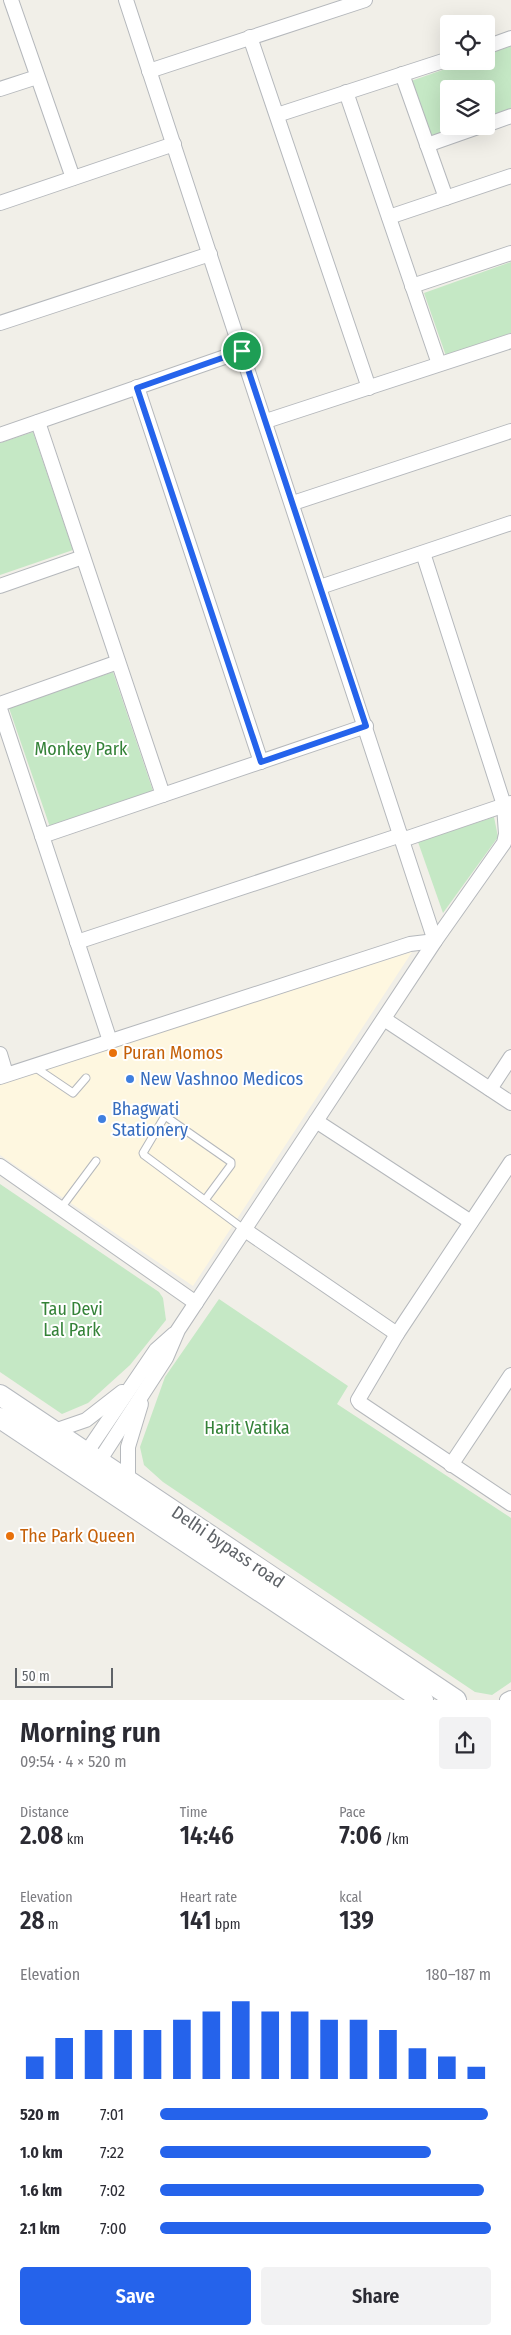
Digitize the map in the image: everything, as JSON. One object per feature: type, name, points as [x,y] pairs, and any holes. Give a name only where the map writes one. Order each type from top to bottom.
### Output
[{"type":"main road","name":"Delhi bypass road","points":[[0,1395],[54,1431],[87,1465],[128,1481],[456,1700]]},
{"type":"main road","name":"Delhi bypass road","points":[[0,1418],[87,1465],[423,1700]]},
{"type":"street","points":[[11,0],[73,178]]},
{"type":"street","points":[[126,0],[293,503],[435,941]]},
{"type":"street","points":[[149,71],[365,0]]},
{"type":"street","points":[[250,37],[369,388]]},
{"type":"street","points":[[495,43],[511,38]]},
{"type":"street","points":[[277,115],[440,62]]},
{"type":"street","points":[[402,74],[446,198]]},
{"type":"street","points":[[0,89],[37,77]]},
{"type":"street","points":[[346,92],[439,364]]},
{"type":"street","points":[[495,121],[511,116]]},
{"type":"street","points":[[427,145],[455,135]]},
{"type":"street","points":[[0,202],[174,144]]},
{"type":"street","points":[[389,218],[511,176]]},
{"type":"street","points":[[412,286],[511,253]]},
{"type":"street","points":[[0,323],[210,254]]},
{"type":"street","points":[[266,421],[511,341]]},
{"type":"street","points":[[0,435],[242,351]]},
{"type":"street","points":[[137,388],[261,762]]},
{"type":"street","points":[[38,422],[163,795]]},
{"type":"street","points":[[293,503],[511,431]]},
{"type":"street","points":[[320,587],[510,526]]},
{"type":"street","points":[[87,1465],[140,1386],[156,1350],[178,1330],[435,941],[504,843],[508,804],[423,553]]},
{"type":"street","points":[[0,586],[83,557]]},
{"type":"street","points":[[0,704],[118,662]]},
{"type":"street","points":[[0,709],[110,1041]]},
{"type":"street","points":[[42,836],[366,726]]},
{"type":"street","points":[[77,942],[508,804]]},
{"type":"street","points":[[0,1054],[3,1076],[410,944],[435,941]]},
{"type":"street","points":[[384,1019],[511,1103]]},
{"type":"street","points":[[490,1089],[511,1057]]},
{"type":"street","points":[[316,1121],[471,1222]]},
{"type":"street","points":[[511,1162],[397,1334],[358,1400],[511,1504]]},
{"type":"street","points":[[0,1166],[196,1302]]},
{"type":"street","points":[[245,1230],[397,1334]]},
{"type":"street","points":[[451,1465],[511,1375]]},
{"type":"street","points":[[54,1431],[86,1420],[140,1386]]},
{"type":"street","points":[[128,1481],[128,1447],[140,1386]]},
{"type":"street","points":[[507,1700],[511,1698]]},
{"type":"lane","points":[[32,1066],[73,1093],[86,1078]]},
{"type":"lane","points":[[205,1200],[231,1165],[231,1162],[165,1116],[143,1150],[143,1153],[205,1200],[245,1230]]},
{"type":"lane","points":[[61,1208],[96,1161]]},
{"type":"shaded area","points":[[412,952],[193,1286],[0,1155],[0,1083]]},
{"type":"green space","points":[[511,46],[511,109],[495,115],[495,80],[440,80],[440,134],[431,137],[411,81],[442,70],[495,70],[495,52]]},
{"type":"green space","points":[[511,262],[511,333],[446,356],[424,293]]},
{"type":"green space","points":[[33,432],[73,550],[0,575],[0,443]]},
{"type":"green space","name":"Monkey Park","points":[[113,672],[153,791],[50,827],[9,708]]},
{"type":"green space","points":[[494,817],[498,837],[443,913],[418,842]]},
{"type":"green space","name":"Tau Devi Lal Park","points":[[0,1184],[159,1292],[163,1298],[166,1320],[130,1365],[88,1403],[62,1414],[0,1372]]},
{"type":"green space","name":"Harit Vatika","points":[[219,1299],[348,1386],[337,1404],[511,1518],[511,1682],[492,1695],[475,1692],[163,1482],[144,1465],[140,1447],[165,1377]]},
{"type":"place","name":"Puran Momos","points":[[113,1053]]},
{"type":"place","name":"New Vashnoo Medicos","points":[[130,1079]]},
{"type":"place","name":"Bhagwati Stationery","points":[[102,1119]]},
{"type":"place","name":"The Park Queen","points":[[10,1536]]},
{"type":"route","points":[[242,351],[366,726],[261,762],[137,388],[242,351]]}]
